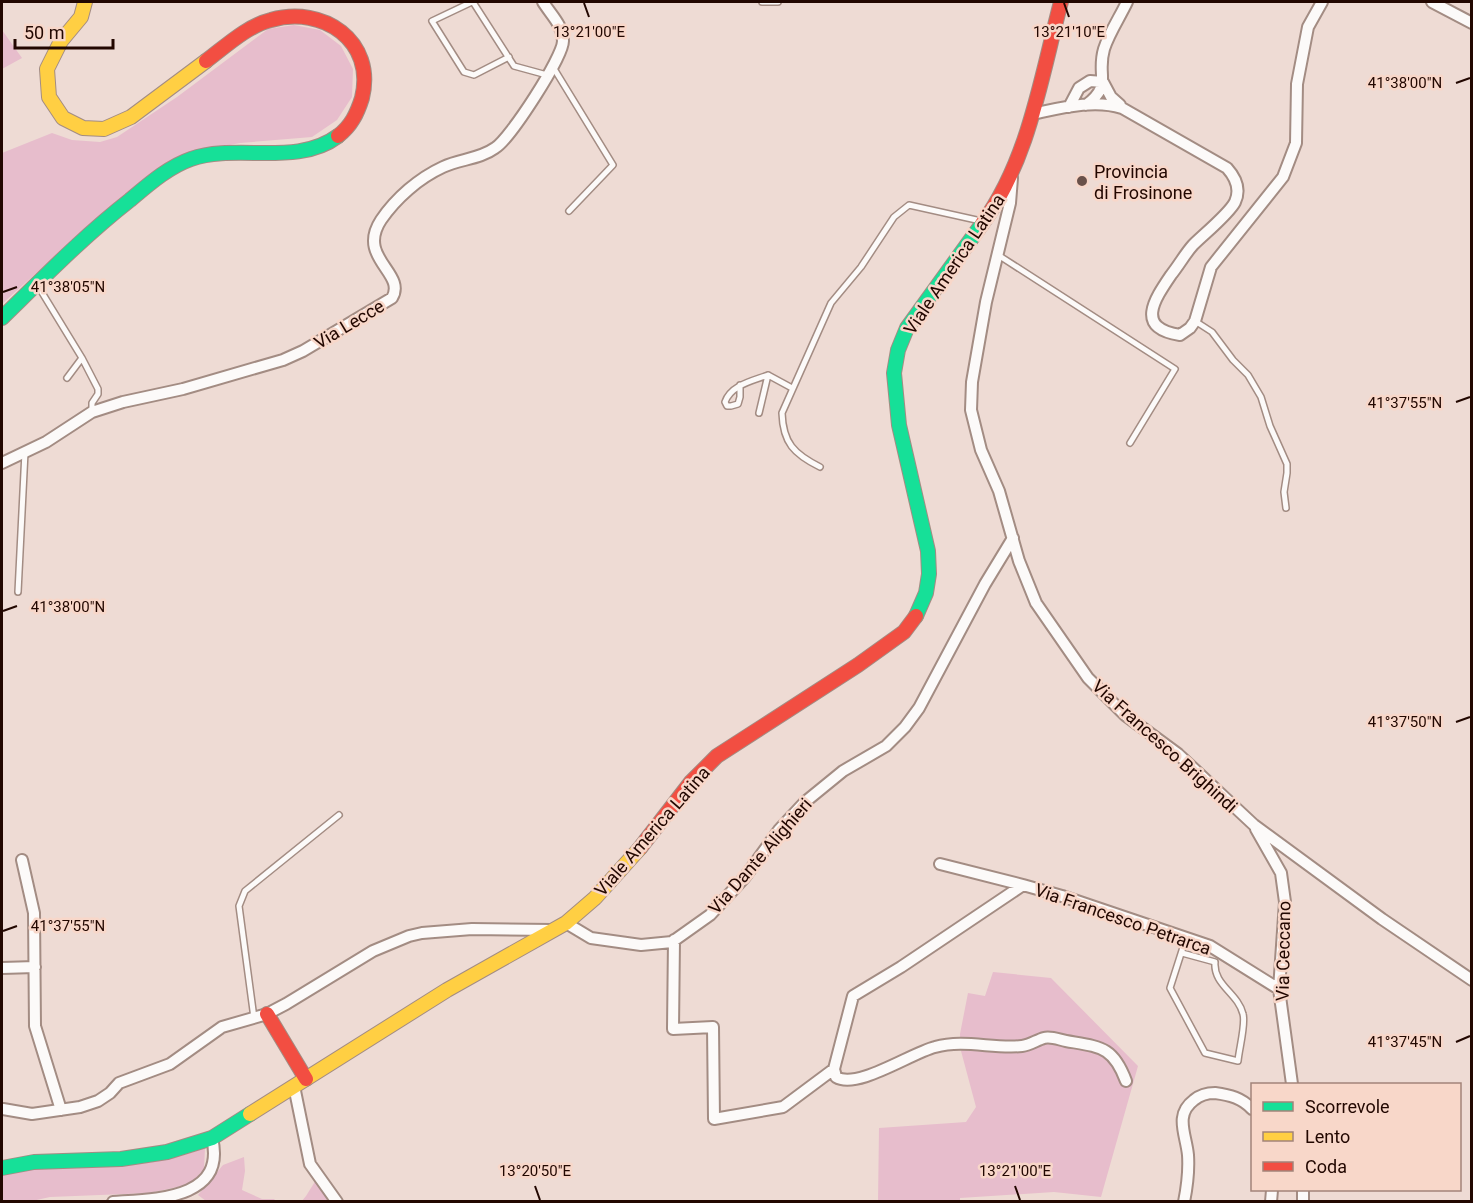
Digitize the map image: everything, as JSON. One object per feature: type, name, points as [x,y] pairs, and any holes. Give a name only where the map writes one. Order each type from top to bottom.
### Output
[{"type":"main road","points":[[2,318],[90,233],[144,187],[183,163],[224,152],[294,151],[312,148],[329,142],[339,135],[352,121],[361,102],[364,73],[362,58],[355,44],[346,34],[324,20],[309,15],[285,15],[262,21],[252,27],[130,117],[104,129],[83,128],[63,118],[49,98],[47,69],[61,41],[81,17],[85,2]]},
{"type":"main road","name":"Viale America Latina","points":[[2,1168],[21,1162],[162,1155],[212,1138],[447,990],[560,926],[595,898],[630,860],[691,782],[717,756],[904,632],[918,613],[926,593],[929,574],[928,551],[899,425],[894,373],[898,350],[908,328],[997,204],[1012,174],[1032,114],[1061,2]]},
{"type":"main road","points":[[261,1016],[300,1082]]},
{"type":"street","name":"Via Lecce","points":[[2,464],[46,442],[92,412],[283,360],[303,351],[392,298],[396,292],[395,282],[379,259],[374,240],[376,228],[405,192],[444,166],[496,148],[508,135],[563,48],[560,26],[543,2]]},
{"type":"street","points":[[1122,108],[1111,97],[1103,82],[1100,65],[1105,46],[1127,2]]},
{"type":"street","points":[[1032,114],[1069,107],[1110,104],[1122,108],[1227,168],[1234,176],[1238,195],[1234,204],[1191,248],[1152,306],[1152,318],[1158,327],[1168,333],[1180,335],[1195,321],[1211,267],[1283,177],[1296,143],[1297,84],[1308,27],[1322,2]]},
{"type":"street","points":[[1432,2],[1472,24]]},
{"type":"street","points":[[1069,107],[1079,88],[1090,81],[1103,82]]},
{"type":"street","points":[[1086,105],[1096,97],[1103,82]]},
{"type":"street","name":"Via Francesco Brighindi","points":[[1012,174],[1012,191],[986,302],[972,382],[971,410],[981,450],[999,491],[1019,561],[1036,603],[1088,678],[1125,715],[1178,754],[1254,825],[1382,919],[1472,980]]},
{"type":"street","name":"Via Dante Alighieri","points":[[560,926],[591,938],[641,945],[674,940],[710,915],[745,877],[779,830],[805,802],[843,771],[886,746],[905,727],[919,708],[1012,538]]},
{"type":"street","name":"Via Ceccano","points":[[1254,825],[1281,873],[1285,902],[1279,989],[1292,1083]]},
{"type":"street","points":[[22,860],[34,913],[35,1026],[61,1110]]},
{"type":"street","points":[[940,864],[1023,885]]},
{"type":"street","name":"Via Francesco Petrarca","points":[[834,1069],[853,996],[901,967],[1023,885],[1210,946],[1279,989]]},
{"type":"street","points":[[3,1109],[32,1114],[80,1107],[98,1101],[119,1083],[170,1064],[222,1027],[261,1016],[286,1004],[374,951],[409,936],[472,929],[560,926]]},
{"type":"street","points":[[674,940],[673,1029],[713,1027],[714,1119],[783,1107],[834,1069],[836,1077],[841,1080],[851,1079],[881,1071],[918,1052],[953,1043],[1023,1046],[1046,1037],[1101,1047],[1119,1063],[1126,1081]]},
{"type":"street","points":[[2,968],[35,967]]},
{"type":"street","points":[[300,1082],[310,1164],[337,1202]]},
{"type":"street","points":[[1184,1202],[1188,1156],[1182,1119],[1185,1106],[1198,1096],[1210,1093],[1226,1094],[1240,1099],[1251,1108]]},
{"type":"street","points":[[113,1202],[171,1197],[189,1190],[206,1179],[214,1162],[215,1150],[212,1138]]},
{"type":"lane","points":[[509,57],[474,75],[464,72],[432,21],[473,2],[509,57],[514,66],[550,70],[613,165],[569,211]]},
{"type":"lane","points":[[762,2],[778,2]]},
{"type":"lane","points":[[820,467],[794,451],[786,438],[783,413],[831,303],[861,267],[894,217],[909,206],[985,221]]},
{"type":"lane","points":[[998,255],[1175,369],[1130,443]]},
{"type":"lane","points":[[37,284],[98,389],[99,394],[92,403],[92,412]]},
{"type":"lane","points":[[1195,321],[1212,332],[1233,360],[1248,375],[1260,397],[1287,464],[1284,492],[1286,508]]},
{"type":"lane","points":[[67,378],[82,358]]},
{"type":"lane","points":[[740,385],[768,375],[792,388]]},
{"type":"lane","points":[[759,413],[768,375]]},
{"type":"lane","points":[[18,592],[25,451]]},
{"type":"lane","points":[[261,1016],[239,906],[240,898],[244,891],[339,815]]},
{"type":"lane","points":[[1182,953],[1215,962],[1214,970],[1218,980],[1235,996],[1244,1016],[1238,1061],[1205,1053],[1170,988],[1186,939]]},
{"type":"shaded area","points":[[294,25],[320,30],[341,46],[353,69],[352,97],[337,120],[312,137],[240,143],[181,155],[155,171],[88,226],[2,304],[2,153],[52,133],[72,140],[100,142],[117,137],[177,97],[268,29]]},
{"type":"shaded area","points":[[2,30],[22,58],[2,69]]},
{"type":"shaded area","points":[[993,972],[1051,978],[1138,1066],[1101,1197],[1054,1192],[960,1198],[960,1201],[878,1202],[879,1128],[966,1122],[976,1107],[961,1051],[960,1034],[968,993],[985,996]]},
{"type":"shaded area","points":[[205,1148],[204,1169],[186,1185],[150,1193],[50,1197],[32,1201],[2,1202],[2,1176],[11,1173],[31,1169],[144,1163],[175,1158]]},
{"type":"shaded area","points":[[244,1157],[245,1171],[242,1190],[262,1199],[276,1201],[206,1201],[198,1195],[223,1165]]},
{"type":"shaded area","points":[[316,1180],[330,1201],[301,1202],[306,1196]]},
{"type":"traffic: fast","points":[[2,318],[96,228],[174,167],[191,159],[209,155],[286,153],[304,150],[322,145],[338,136]]},
{"type":"traffic: fast","points":[[916,616],[926,593],[929,574],[928,551],[899,425],[894,373],[898,350],[907,328],[982,224]]},
{"type":"traffic: fast","points":[[2,1168],[34,1162],[121,1159],[167,1152],[212,1138],[250,1114]]},
{"type":"traffic: slow","points":[[85,2],[81,17],[61,41],[47,69],[49,97],[63,118],[83,128],[104,129],[131,117],[206,61]]},
{"type":"traffic: slow","points":[[250,1114],[447,990],[566,923],[595,898],[640,848]]},
{"type":"traffic: jam","points":[[982,224],[1011,173],[1032,117],[1061,2]]},
{"type":"traffic: jam","points":[[206,61],[245,32],[271,20],[290,17],[309,18],[326,23],[341,32],[353,44],[361,60],[364,78],[362,98],[358,109],[350,124],[338,136]]},
{"type":"traffic: jam","points":[[640,848],[691,782],[717,756],[858,665],[904,632],[916,616]]},
{"type":"traffic: jam","points":[[267,1014],[306,1079]]},
{"type":"place","name":"Provincia di Frosinone","points":[[1082,181]]}]
